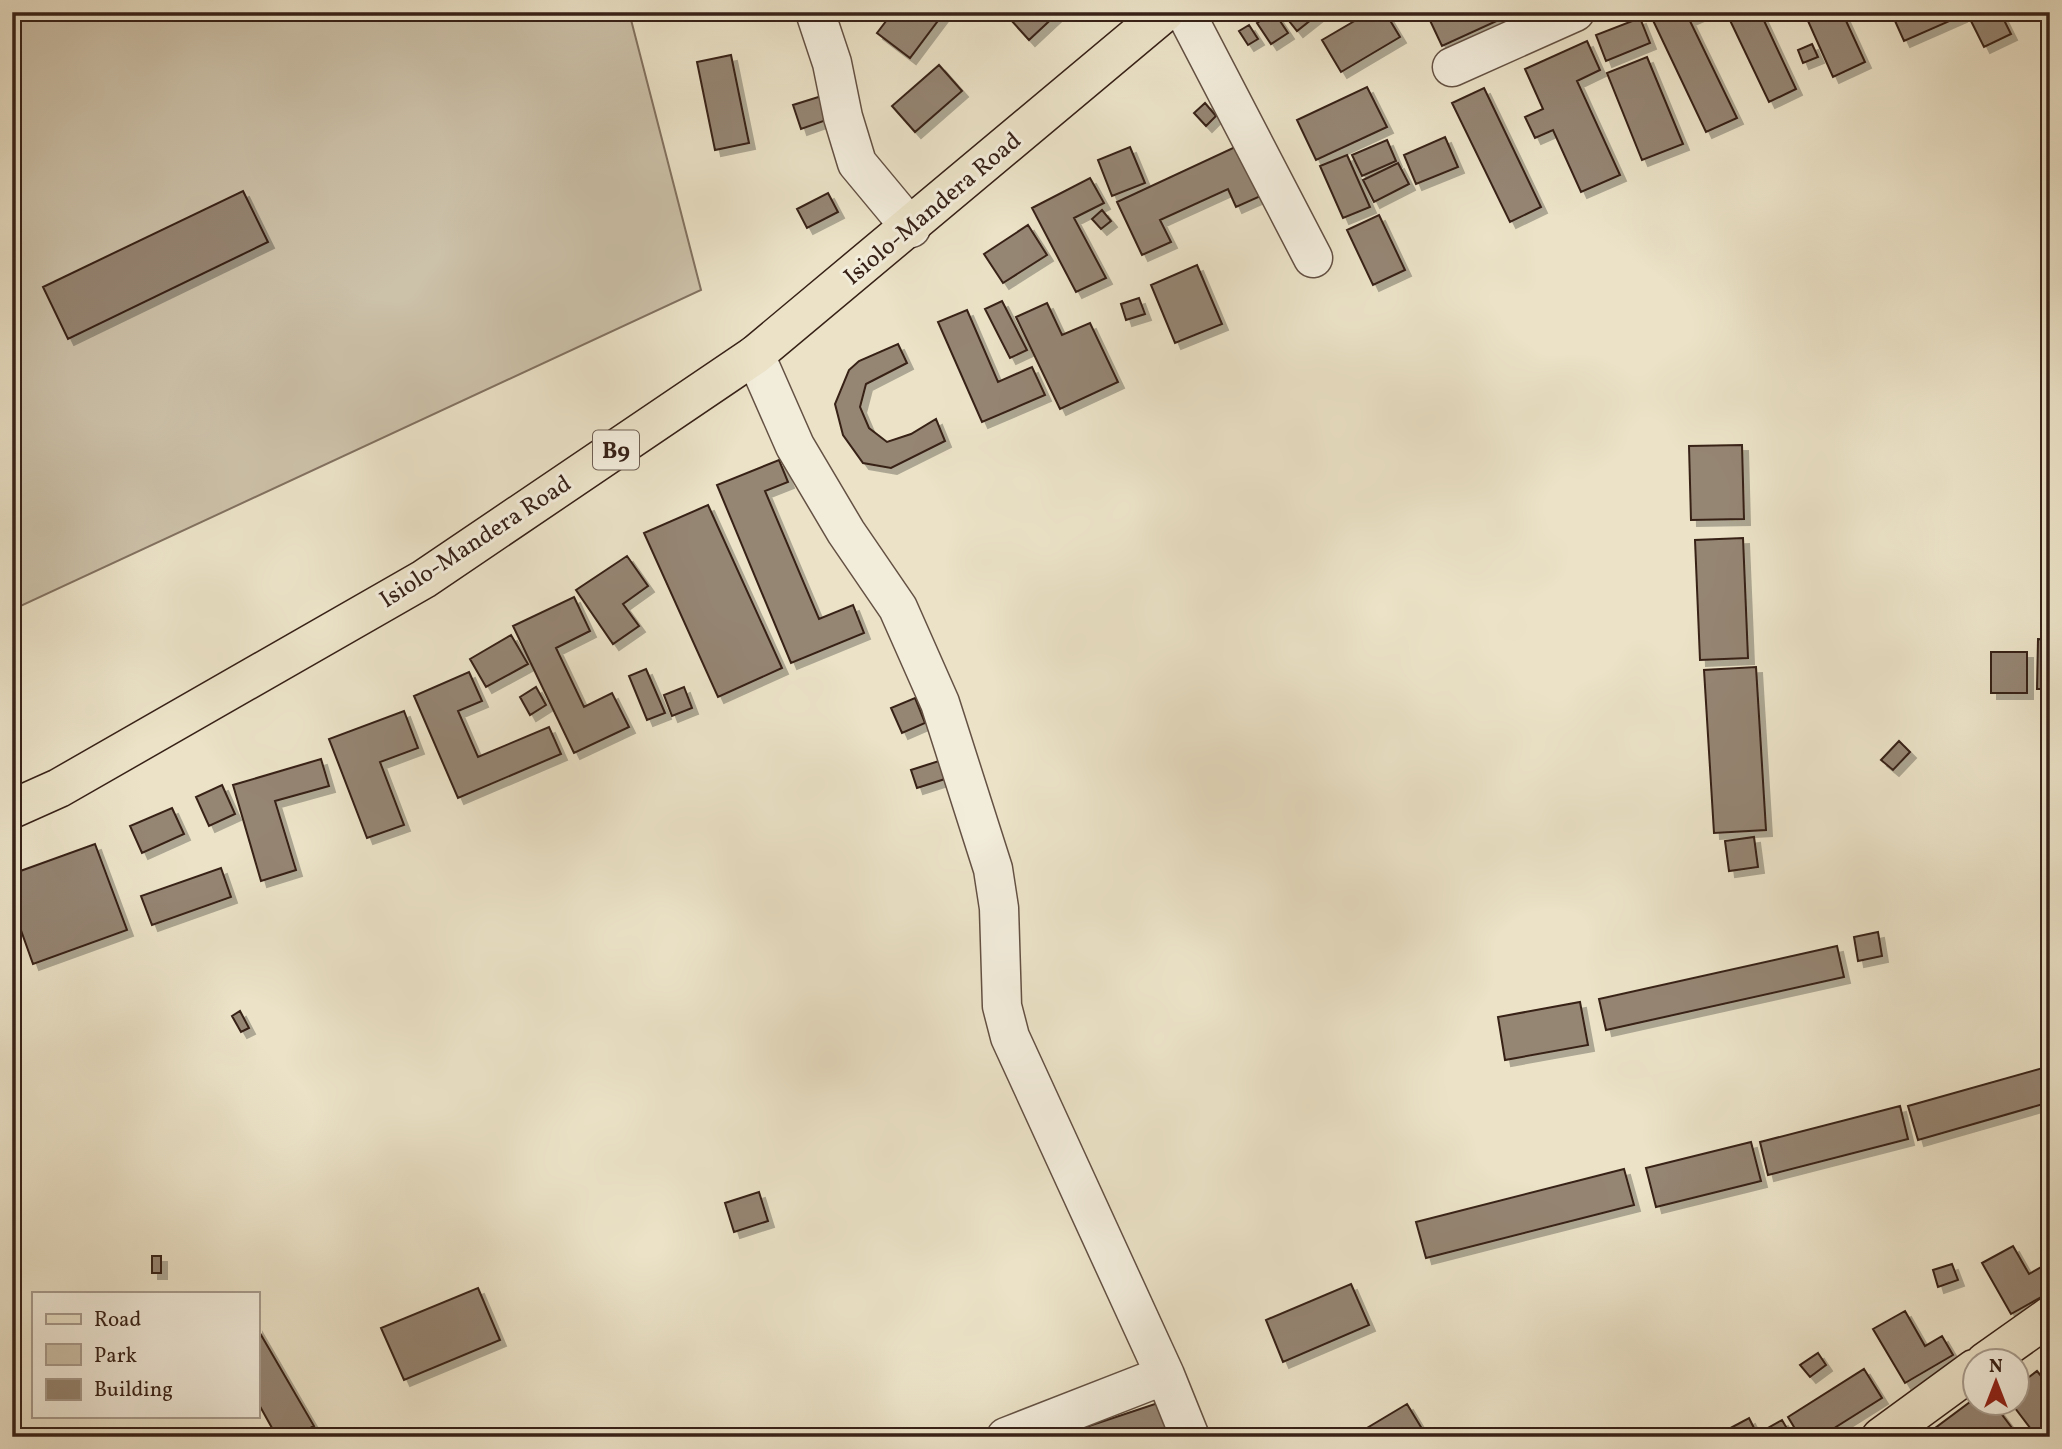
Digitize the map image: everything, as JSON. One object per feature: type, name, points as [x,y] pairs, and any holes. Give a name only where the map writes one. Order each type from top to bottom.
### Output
[{"type":"main road","name":"Isiolo-Mandera Road","points":[[12,809],[59,788],[424,579],[755,355],[911,228],[1165,12]]},
{"type":"main road","points":[[2005,1348],[2050,1316]]},
{"type":"main road","points":[[1886,1435],[1960,1380]]},
{"type":"street","points":[[815,12],[832,63],[843,117],[858,163],[911,228]]},
{"type":"street","points":[[1185,12],[1313,258]]},
{"type":"street","points":[[1452,67],[1575,12]]},
{"type":"street","points":[[755,355],[795,446],[846,533],[898,608],[940,702],[993,869],[999,908],[1002,1006],[1010,1037],[1165,1375],[1190,1437]]},
{"type":"street","points":[[1006,1437],[1165,1375]]},
{"type":"green space","points":[[12,12],[629,12],[701,290],[12,610]]},
{"type":"building","points":[[893,12],[943,14],[910,58],[877,33]]},
{"type":"building","points":[[1017,12],[1059,12],[1029,40],[1010,19]]},
{"type":"building","points":[[1274,12],[1288,33],[1271,44],[1257,23]]},
{"type":"building","points":[[1282,12],[1321,12],[1297,31]]},
{"type":"building","points":[[1370,12],[1385,12],[1400,37],[1341,72],[1322,40]]},
{"type":"building","points":[[1426,12],[1498,12],[1501,19],[1442,46]]},
{"type":"building","points":[[1649,12],[1705,12],[1689,19],[1737,118],[1706,132]]},
{"type":"building","points":[[1726,12],[1760,12],[1796,89],[1769,102]]},
{"type":"building","points":[[1804,12],[1842,12],[1865,62],[1833,77]]},
{"type":"building","points":[[1891,12],[1960,12],[1961,16],[1904,41]]},
{"type":"building","points":[[1975,12],[2000,12],[2011,34],[1984,47],[1968,15]]},
{"type":"building","points":[[1640,18],[1650,43],[1606,61],[1596,35]]},
{"type":"building","points":[[1249,25],[1258,39],[1248,45],[1239,31]]},
{"type":"building","points":[[1587,41],[1600,70],[1577,81],[1620,175],[1581,192],[1553,130],[1535,138],[1525,117],[1543,109],[1525,69]]},
{"type":"building","points":[[1812,44],[1818,57],[1803,63],[1798,50]]},
{"type":"building","points":[[731,55],[749,143],[715,150],[697,62]]},
{"type":"building","points":[[1647,57],[1683,144],[1642,160],[1607,73]]},
{"type":"building","points":[[939,65],[962,91],[915,132],[892,106]]},
{"type":"building","points":[[1367,87],[1387,127],[1316,160],[1297,120]]},
{"type":"building","points":[[1484,88],[1541,207],[1510,222],[1452,103]]},
{"type":"building","points":[[828,94],[835,117],[801,129],[793,105]]},
{"type":"building","points":[[1205,103],[1216,116],[1206,126],[1194,113]]},
{"type":"building","points":[[1445,137],[1458,167],[1416,184],[1404,155]]},
{"type":"building","points":[[1387,140],[1396,161],[1362,176],[1352,155]]},
{"type":"building","points":[[1248,141],[1272,191],[1236,207],[1228,189],[1160,220],[1171,242],[1142,255],[1117,202]]},
{"type":"building","points":[[1130,147],[1145,183],[1112,196],[1098,160]]},
{"type":"building","points":[[1347,155],[1370,207],[1343,218],[1320,166]]},
{"type":"building","points":[[1398,163],[1409,184],[1374,202],[1363,180]]},
{"type":"building","points":[[1090,178],[1104,203],[1074,218],[1106,278],[1076,292],[1032,208]]},
{"type":"building","points":[[243,191],[268,242],[68,339],[43,287]]},
{"type":"building","points":[[828,193],[838,212],[807,228],[797,209]]},
{"type":"building","points":[[1102,210],[1111,221],[1101,229],[1092,219]]},
{"type":"building","points":[[1379,215],[1405,270],[1373,285],[1347,230]]},
{"type":"building","points":[[1028,225],[1047,255],[1003,283],[984,254]]},
{"type":"building","points":[[1197,265],[1222,324],[1175,343],[1151,285]]},
{"type":"building","points":[[1139,298],[1145,314],[1126,320],[1121,304]]},
{"type":"building","points":[[1002,301],[1027,350],[1010,358],[985,309]]},
{"type":"building","points":[[1047,303],[1062,335],[1090,323],[1118,382],[1060,409],[1016,317]]},
{"type":"building","points":[[967,310],[998,382],[1032,367],[1045,395],[982,422],[938,322]]},
{"type":"building","points":[[898,344],[907,363],[866,384],[860,407],[869,428],[887,442],[911,434],[936,419],[945,441],[891,468],[863,463],[843,435],[835,404],[849,370],[859,361]]},
{"type":"building","points":[[1742,445],[1744,519],[1691,520],[1689,446]]},
{"type":"building","points":[[779,460],[788,482],[765,491],[819,619],[853,605],[864,633],[791,663],[717,485]]},
{"type":"building","points":[[708,505],[782,668],[718,697],[644,533]]},
{"type":"building","points":[[1743,538],[1748,658],[1700,660],[1695,540]]},
{"type":"building","points":[[627,556],[648,586],[623,604],[639,626],[613,644],[576,590]]},
{"type":"building","points":[[574,597],[590,631],[556,648],[584,707],[612,693],[629,727],[574,753],[513,626]]},
{"type":"building","points":[[511,635],[528,664],[486,687],[470,659]]},
{"type":"building","points":[[2038,639],[2050,640],[2050,689],[2037,689]]},
{"type":"building","points":[[1991,652],[2027,652],[2027,693],[1991,693]]},
{"type":"building","points":[[1756,667],[1766,830],[1714,833],[1704,670]]},
{"type":"building","points":[[646,669],[665,713],[647,720],[629,676]]},
{"type":"building","points":[[469,672],[482,701],[458,711],[478,757],[549,727],[561,754],[458,798],[414,696]]},
{"type":"building","points":[[536,687],[546,705],[530,715],[520,697]]},
{"type":"building","points":[[684,687],[692,708],[672,716],[664,695]]},
{"type":"building","points":[[915,698],[925,723],[902,733],[891,708]]},
{"type":"building","points":[[404,711],[418,748],[380,762],[404,825],[367,838],[329,739]]},
{"type":"building","points":[[1899,741],[1910,752],[1893,770],[1881,760]]},
{"type":"building","points":[[321,759],[329,786],[275,801],[296,870],[261,881],[233,785]]},
{"type":"building","points":[[942,760],[948,778],[917,788],[911,770]]},
{"type":"building","points":[[222,785],[235,814],[209,826],[196,797]]},
{"type":"building","points":[[172,808],[184,834],[142,853],[130,826]]},
{"type":"building","points":[[1754,837],[1758,867],[1729,871],[1725,841]]},
{"type":"building","points":[[95,844],[127,930],[33,964],[12,905],[12,874]]},
{"type":"building","points":[[221,868],[231,897],[152,925],[141,896]]},
{"type":"building","points":[[1878,932],[1882,956],[1858,961],[1854,937]]},
{"type":"building","points":[[1837,946],[1844,977],[1606,1030],[1599,999]]},
{"type":"building","points":[[1580,1002],[1588,1045],[1505,1060],[1498,1017]]},
{"type":"building","points":[[240,1011],[249,1028],[241,1032],[232,1016]]},
{"type":"building","points":[[2050,1066],[2050,1102],[1918,1140],[1908,1106]]},
{"type":"building","points":[[1900,1106],[1908,1139],[1768,1175],[1760,1142]]},
{"type":"building","points":[[1751,1142],[1761,1181],[1656,1207],[1646,1168]]},
{"type":"building","points":[[1624,1169],[1634,1205],[1426,1258],[1416,1222]]},
{"type":"building","points":[[759,1192],[768,1221],[734,1232],[725,1203]]},
{"type":"building","points":[[2013,1246],[2029,1274],[2050,1262],[2050,1292],[2011,1314],[1982,1263]]},
{"type":"building","points":[[152,1256],[161,1256],[161,1273],[152,1273]]},
{"type":"building","points":[[1952,1264],[1958,1280],[1938,1287],[1933,1270]]},
{"type":"building","points":[[1351,1284],[1369,1325],[1283,1362],[1266,1320]]},
{"type":"building","points":[[478,1288],[500,1340],[404,1380],[381,1328]]},
{"type":"building","points":[[1905,1311],[1925,1346],[1942,1336],[1953,1355],[1905,1383],[1873,1329]]},
{"type":"building","points":[[259,1331],[314,1426],[294,1437],[277,1437],[259,1405]]},
{"type":"building","points":[[1818,1353],[1826,1365],[1810,1377],[1800,1365]]},
{"type":"building","points":[[1864,1369],[1882,1398],[1820,1437],[1800,1437],[1788,1417]]},
{"type":"building","points":[[2037,1371],[2050,1387],[2050,1437],[2037,1437],[2023,1418],[2030,1418],[2030,1376]]},
{"type":"building","points":[[1161,1402],[1172,1437],[1056,1437]]},
{"type":"building","points":[[1407,1404],[1427,1437],[1352,1437]]},
{"type":"building","points":[[1960,1409],[1960,1418],[2004,1418],[2015,1432],[2008,1437],[1923,1437]]},
{"type":"building","points":[[1749,1418],[1757,1434],[1782,1420],[1792,1437],[1726,1437],[1723,1432]]}]
